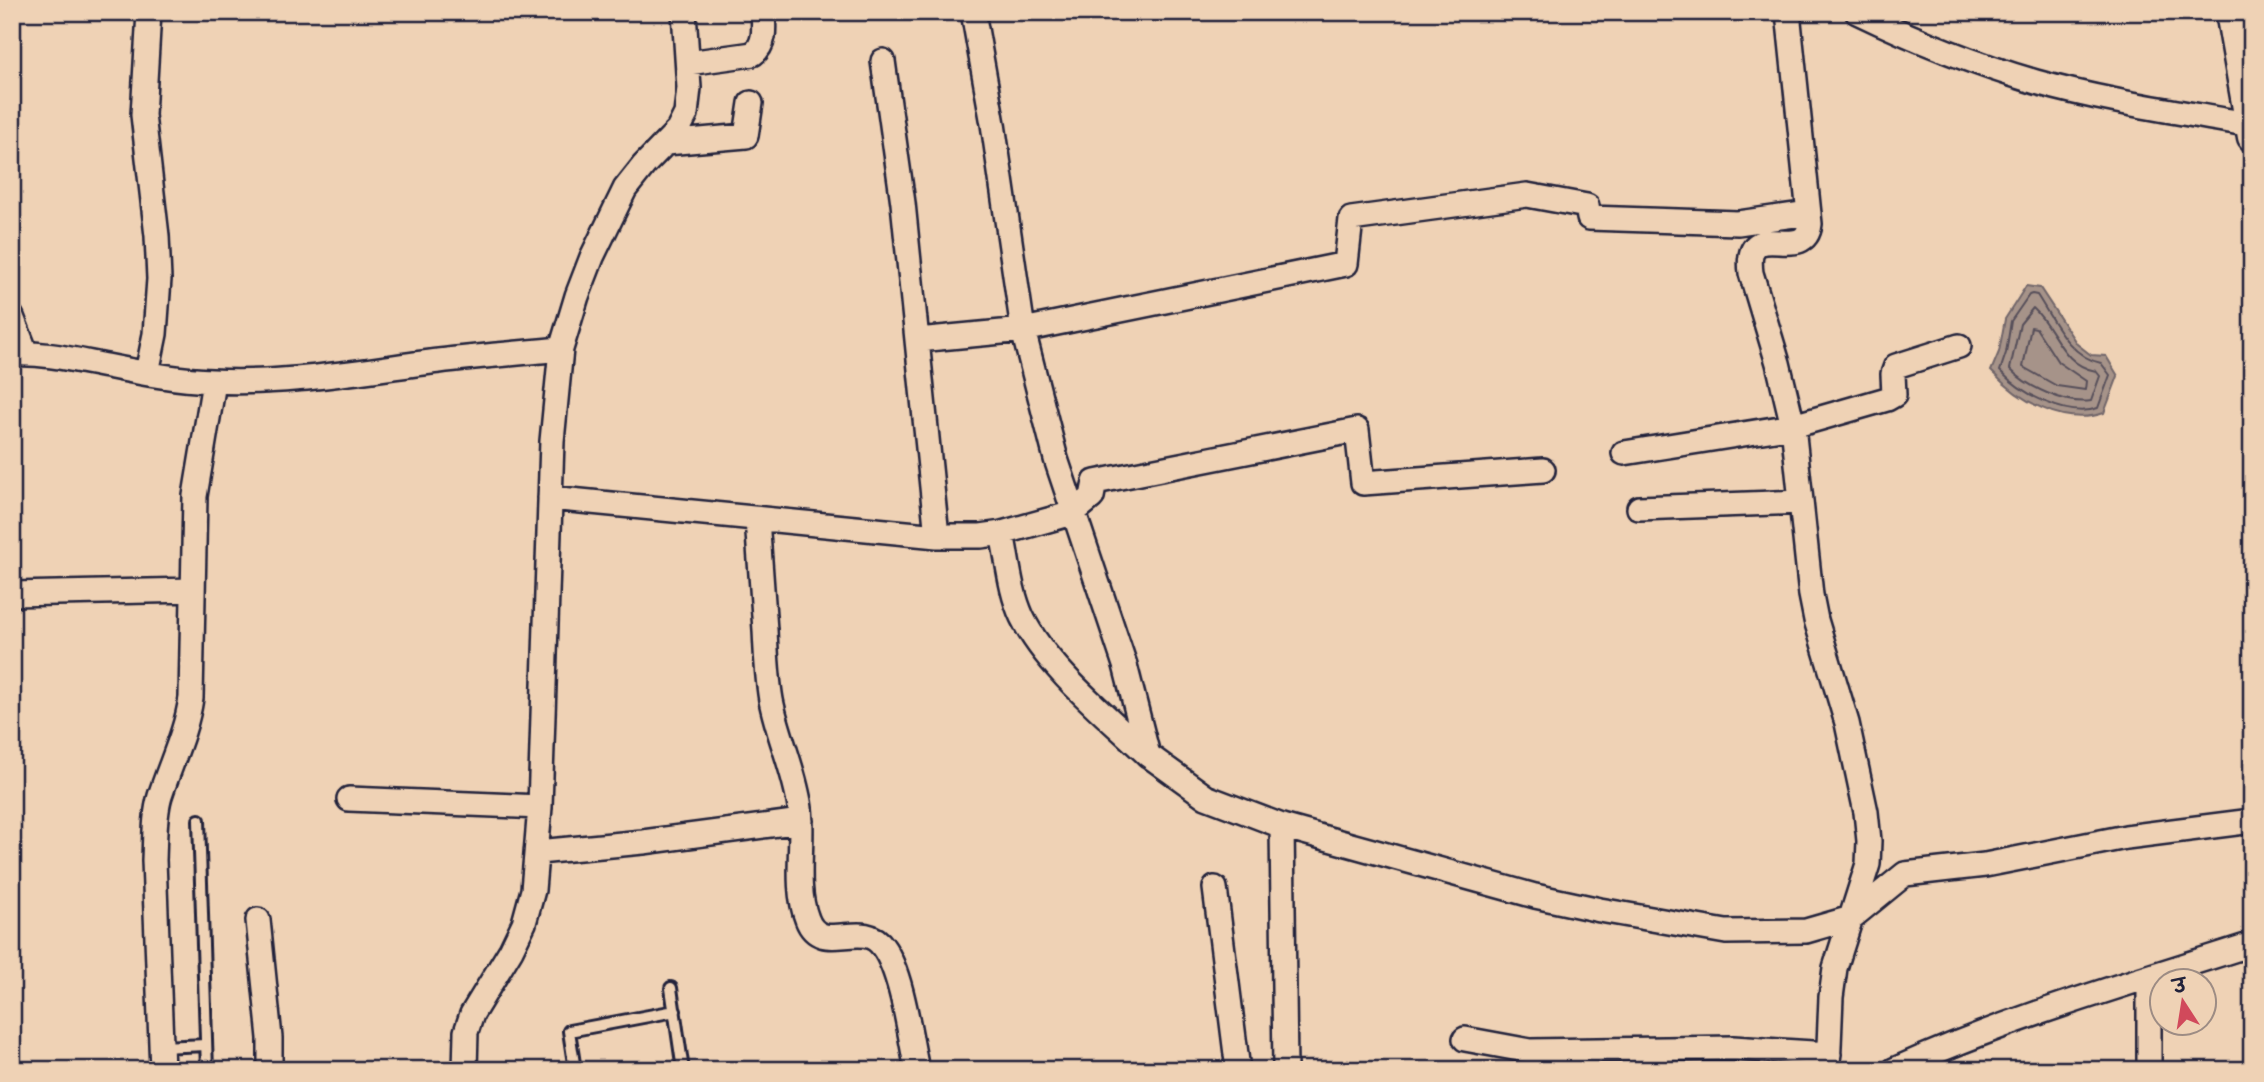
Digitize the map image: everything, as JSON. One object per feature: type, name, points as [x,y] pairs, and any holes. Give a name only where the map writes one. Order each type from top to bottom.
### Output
[{"type":"street","points":[[147,373],[155,334],[159,279],[157,236],[143,115],[149,12]]},
{"type":"street","points":[[466,1070],[466,1032],[472,1014],[511,950],[524,923],[533,890],[538,852],[555,400],[561,349],[587,270],[625,189],[644,164],[678,130],[686,114],[689,88],[684,12]]},
{"type":"street","points":[[688,63],[753,54],[763,40],[764,12]]},
{"type":"street","points":[[973,12],[993,124],[1023,330],[1056,459],[1121,654],[1148,755]]},
{"type":"street","points":[[1465,1039],[1530,1051],[1733,1048],[1829,1062],[1831,997],[1835,968],[1868,864],[1866,812],[1847,723],[1811,595],[1793,426],[1749,259],[1751,249],[1756,244],[1803,240],[1809,234],[1788,12]]},
{"type":"street","points":[[1857,12],[1900,33],[1968,60],[2037,82],[2251,129],[2230,12]]},
{"type":"street","points":[[2246,12],[2252,41]]},
{"type":"street","points":[[883,61],[904,203],[937,536]]},
{"type":"street","points":[[666,143],[746,135],[751,103]]},
{"type":"street","points":[[918,340],[1023,330],[1346,264],[1351,219],[1527,195],[1587,206],[1589,218],[1738,223],[1809,213]]},
{"type":"street","points":[[12,317],[19,354],[62,357],[214,382],[341,374],[442,360],[561,349]]},
{"type":"street","points":[[1624,453],[1793,426],[1891,397],[1895,390],[1893,374],[1896,366],[1959,346]]},
{"type":"street","points":[[161,1058],[155,828],[159,799],[187,722],[191,698],[195,496],[214,382]]},
{"type":"street","points":[[550,498],[937,536],[981,537],[1073,513],[1092,497],[1095,482],[1357,430],[1363,483],[1543,470]]},
{"type":"street","points":[[1639,508],[1801,502]]},
{"type":"street","points":[[757,519],[771,698],[798,794],[806,919],[812,931],[818,935],[827,938],[858,933],[873,937],[883,946],[897,978],[917,1070]]},
{"type":"street","points":[[1002,533],[1013,588],[1021,614],[1032,636],[1065,675],[1148,755],[1206,797],[1282,826],[1535,896],[1672,924],[1726,932],[1805,930],[1851,918],[1905,874],[1985,865],[2126,837],[2252,821]]},
{"type":"street","points":[[12,594],[194,590]]},
{"type":"street","points":[[349,799],[540,807]]},
{"type":"street","points":[[538,852],[643,842],[801,821]]},
{"type":"street","points":[[1282,826],[1285,1070]]},
{"type":"street","points":[[1214,888],[1238,1070]]},
{"type":"street","points":[[258,920],[270,1038],[270,1070]]},
{"type":"street","points":[[2180,967],[2252,944]]},
{"type":"street","points":[[1894,1070],[1945,1046],[2026,1015],[2148,977]]},
{"type":"street","points":[[2149,1036],[2149,1070]]},
{"type":"lane","points":[[199,820],[207,1070]]},
{"type":"lane","points":[[671,988],[683,1070]]},
{"type":"lane","points":[[575,1070],[569,1031],[675,1012]]},
{"type":"lane","points":[[161,1058],[206,1045]]},
{"type":"water","points":[[2026,286],[2040,288],[2077,344],[2091,355],[2106,356],[2118,376],[2104,413],[2088,416],[2057,414],[2014,392],[1991,371],[1999,352],[2005,319]]}]
